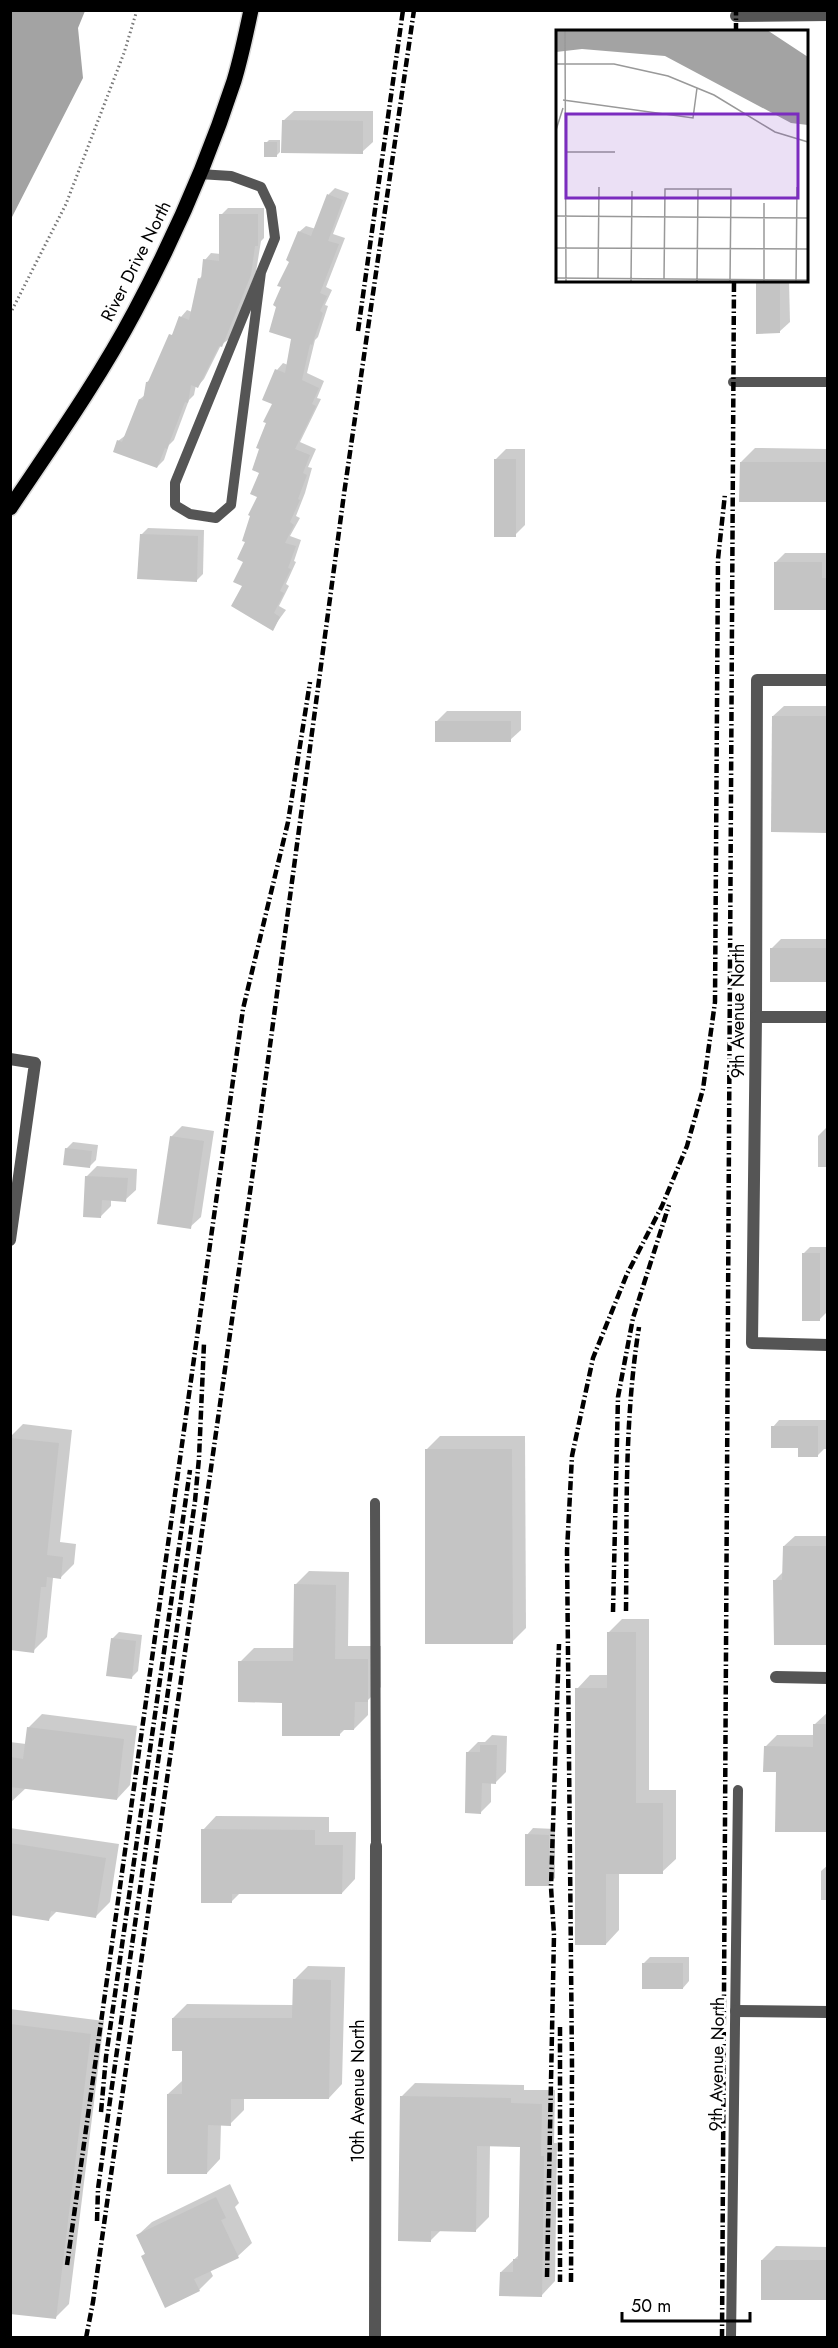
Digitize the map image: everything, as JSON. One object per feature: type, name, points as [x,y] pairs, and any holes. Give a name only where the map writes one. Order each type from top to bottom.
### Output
[{"type":"main road","name":"River Drive North","points":[[10,508],[88,389],[134,313],[172,237],[199,174],[234,80],[251,10]]},
{"type":"street","points":[[736,15],[828,15]]},
{"type":"street","name":"9th Avenue North","points":[[828,680],[757,680],[752,1343],[828,1345]]},
{"type":"street","points":[[756,1017],[828,1017]]},
{"type":"street","points":[[10,1059],[35,1063],[10,1240]]},
{"type":"street","points":[[776,1677],[828,1678]]},
{"type":"street","name":"10th Avenue North","points":[[375,2337],[376,1846]]},
{"type":"street","points":[[736,2011],[828,2012]]},
{"type":"lane","points":[[199,174],[231,176],[261,187],[271,208],[275,238],[261,272],[175,483],[175,505],[189,514],[216,518],[231,505],[261,272]]},
{"type":"lane","points":[[733,382],[828,382]]},
{"type":"lane","points":[[375,1503],[376,1846]]},
{"type":"lane","name":"9th Avenue North","points":[[731,2337],[738,1790]]},
{"type":"path","points":[[10,314],[66,204],[124,53],[137,10]]},
{"type":"shaded area","points":[[11,10],[85,11],[78,28],[83,78],[11,219]]},
{"type":"building","points":[[282,120],[363,121],[363,154],[281,153]]},
{"type":"building","points":[[264,142],[277,142],[277,157],[264,157]]},
{"type":"building","points":[[327,194],[343,200],[328,241],[339,244],[320,293],[327,296],[320,311],[323,313],[312,345],[310,344],[302,380],[319,388],[312,404],[316,406],[295,449],[310,455],[303,473],[307,475],[298,499],[300,500],[290,522],[294,525],[285,543],[296,546],[288,568],[291,569],[280,591],[284,593],[274,613],[280,617],[273,631],[231,606],[242,586],[233,582],[243,562],[237,559],[245,542],[242,541],[250,516],[248,515],[257,497],[250,494],[259,473],[252,470],[259,449],[256,448],[266,423],[263,422],[272,404],[262,400],[275,369],[285,373],[291,339],[269,332],[276,307],[273,305],[281,287],[277,286],[289,262],[286,260],[298,231],[311,236]]},
{"type":"building","points":[[219,214],[258,214],[258,246],[255,246],[251,275],[222,347],[219,346],[198,388],[191,385],[188,403],[185,402],[157,468],[113,452],[117,440],[122,442],[139,399],[143,400],[146,382],[148,382],[169,334],[172,335],[179,316],[189,320],[198,278],[201,279],[203,259],[219,261]]},
{"type":"building","points":[[756,282],[780,282],[780,333],[756,334]]},
{"type":"building","points":[[494,459],[516,459],[516,537],[494,537]]},
{"type":"building","points":[[740,462],[828,462],[828,502],[739,502]]},
{"type":"building","points":[[140,534],[198,536],[197,582],[137,579]]},
{"type":"building","points":[[774,562],[822,562],[822,578],[828,578],[828,610],[774,610]]},
{"type":"building","points":[[772,716],[828,716],[828,833],[771,832]]},
{"type":"building","points":[[435,721],[511,721],[511,742],[435,742]]},
{"type":"building","points":[[770,948],[828,948],[828,982],[770,982]]},
{"type":"building","points":[[170,1136],[204,1141],[191,1229],[157,1224]]},
{"type":"building","points":[[65,1148],[92,1151],[90,1168],[63,1165]]},
{"type":"building","points":[[85,1176],[128,1178],[126,1202],[102,1200],[101,1218],[83,1217]]},
{"type":"building","points":[[802,1253],[820,1253],[820,1321],[802,1321]]},
{"type":"building","points":[[771,1426],[818,1426],[818,1457],[798,1457],[798,1448],[771,1448]]},
{"type":"building","points":[[10,1438],[59,1443],[47,1555],[63,1557],[61,1579],[47,1577],[46,1587],[41,1587],[34,1653],[10,1650]]},
{"type":"building","points":[[425,1449],[512,1449],[513,1644],[425,1644]]},
{"type":"building","points":[[783,1546],[828,1546],[828,1645],[774,1645],[773,1580],[782,1580]]},
{"type":"building","points":[[294,1584],[336,1585],[335,1659],[368,1659],[368,1702],[355,1702],[354,1730],[340,1730],[340,1736],[282,1736],[282,1703],[238,1702],[238,1661],[293,1661]]},
{"type":"building","points":[[607,1632],[636,1632],[636,1803],[663,1803],[663,1874],[606,1874],[606,1945],[575,1945],[575,1688],[607,1688]]},
{"type":"building","points":[[111,1638],[136,1641],[132,1679],[106,1676]]},
{"type":"building","points":[[813,1724],[827,1724],[828,1832],[775,1832],[776,1772],[763,1772],[764,1746],[813,1747]]},
{"type":"building","points":[[27,1727],[124,1739],[117,1800],[10,1787],[10,1757],[23,1759]]},
{"type":"building","points":[[480,1745],[497,1745],[496,1784],[482,1783],[481,1814],[465,1813],[466,1752],[480,1752]]},
{"type":"building","points":[[201,1829],[315,1830],[315,1845],[343,1845],[342,1894],[232,1894],[232,1903],[201,1903]]},
{"type":"building","points":[[525,1834],[549,1835],[549,1886],[525,1886]]},
{"type":"building","points":[[10,1843],[106,1858],[96,1918],[51,1911],[49,1921],[10,1915]]},
{"type":"building","points":[[642,1963],[683,1963],[683,1989],[642,1989]]},
{"type":"building","points":[[293,1979],[331,1980],[329,2099],[231,2099],[231,2126],[208,2125],[207,2174],[167,2174],[167,2094],[182,2094],[182,2051],[172,2051],[172,2018],[292,2018]]},
{"type":"building","points":[[10,2024],[91,2034],[56,2319],[10,2314]]},
{"type":"building","points":[[400,2096],[511,2098],[511,2103],[542,2104],[541,2156],[544,2156],[542,2297],[499,2296],[500,2272],[513,2272],[513,2259],[518,2259],[520,2147],[477,2146],[476,2232],[431,2231],[431,2242],[398,2241]]},
{"type":"building","points":[[216,2197],[226,2218],[221,2220],[239,2258],[194,2279],[200,2291],[165,2308],[141,2256],[145,2254],[136,2235]]},
{"type":"building","points":[[761,2260],[828,2260],[828,2300],[761,2300]]},
{"type":"railway","points":[[358,331],[403,10]]},
{"type":"railway","points":[[86,2338],[93,2302],[256,1150],[344,494],[414,10]]},
{"type":"railway","points":[[736,10],[736,30]]},
{"type":"railway","points":[[722,2338],[734,282]]},
{"type":"railway","points":[[571,2282],[572,2066],[567,1551],[572,1456],[593,1358],[627,1274],[662,1206],[687,1146],[703,1089],[715,1002],[718,559],[725,494]]},
{"type":"railway","points":[[67,2265],[243,1009],[288,822],[310,682]]},
{"type":"railway","points":[[613,1612],[618,1397],[633,1318],[669,1205]]},
{"type":"railway","points":[[626,1611],[629,1433],[639,1327]]},
{"type":"railway","points":[[97,2221],[98,2189],[111,2093],[195,1501],[204,1343]]},
{"type":"railway","points":[[101,2112],[106,2057],[190,1470]]},
{"type":"railway","points":[[547,2277],[554,1935],[551,1887],[559,1644]]},
{"type":"railway","points":[[560,2027],[560,2282]]}]
